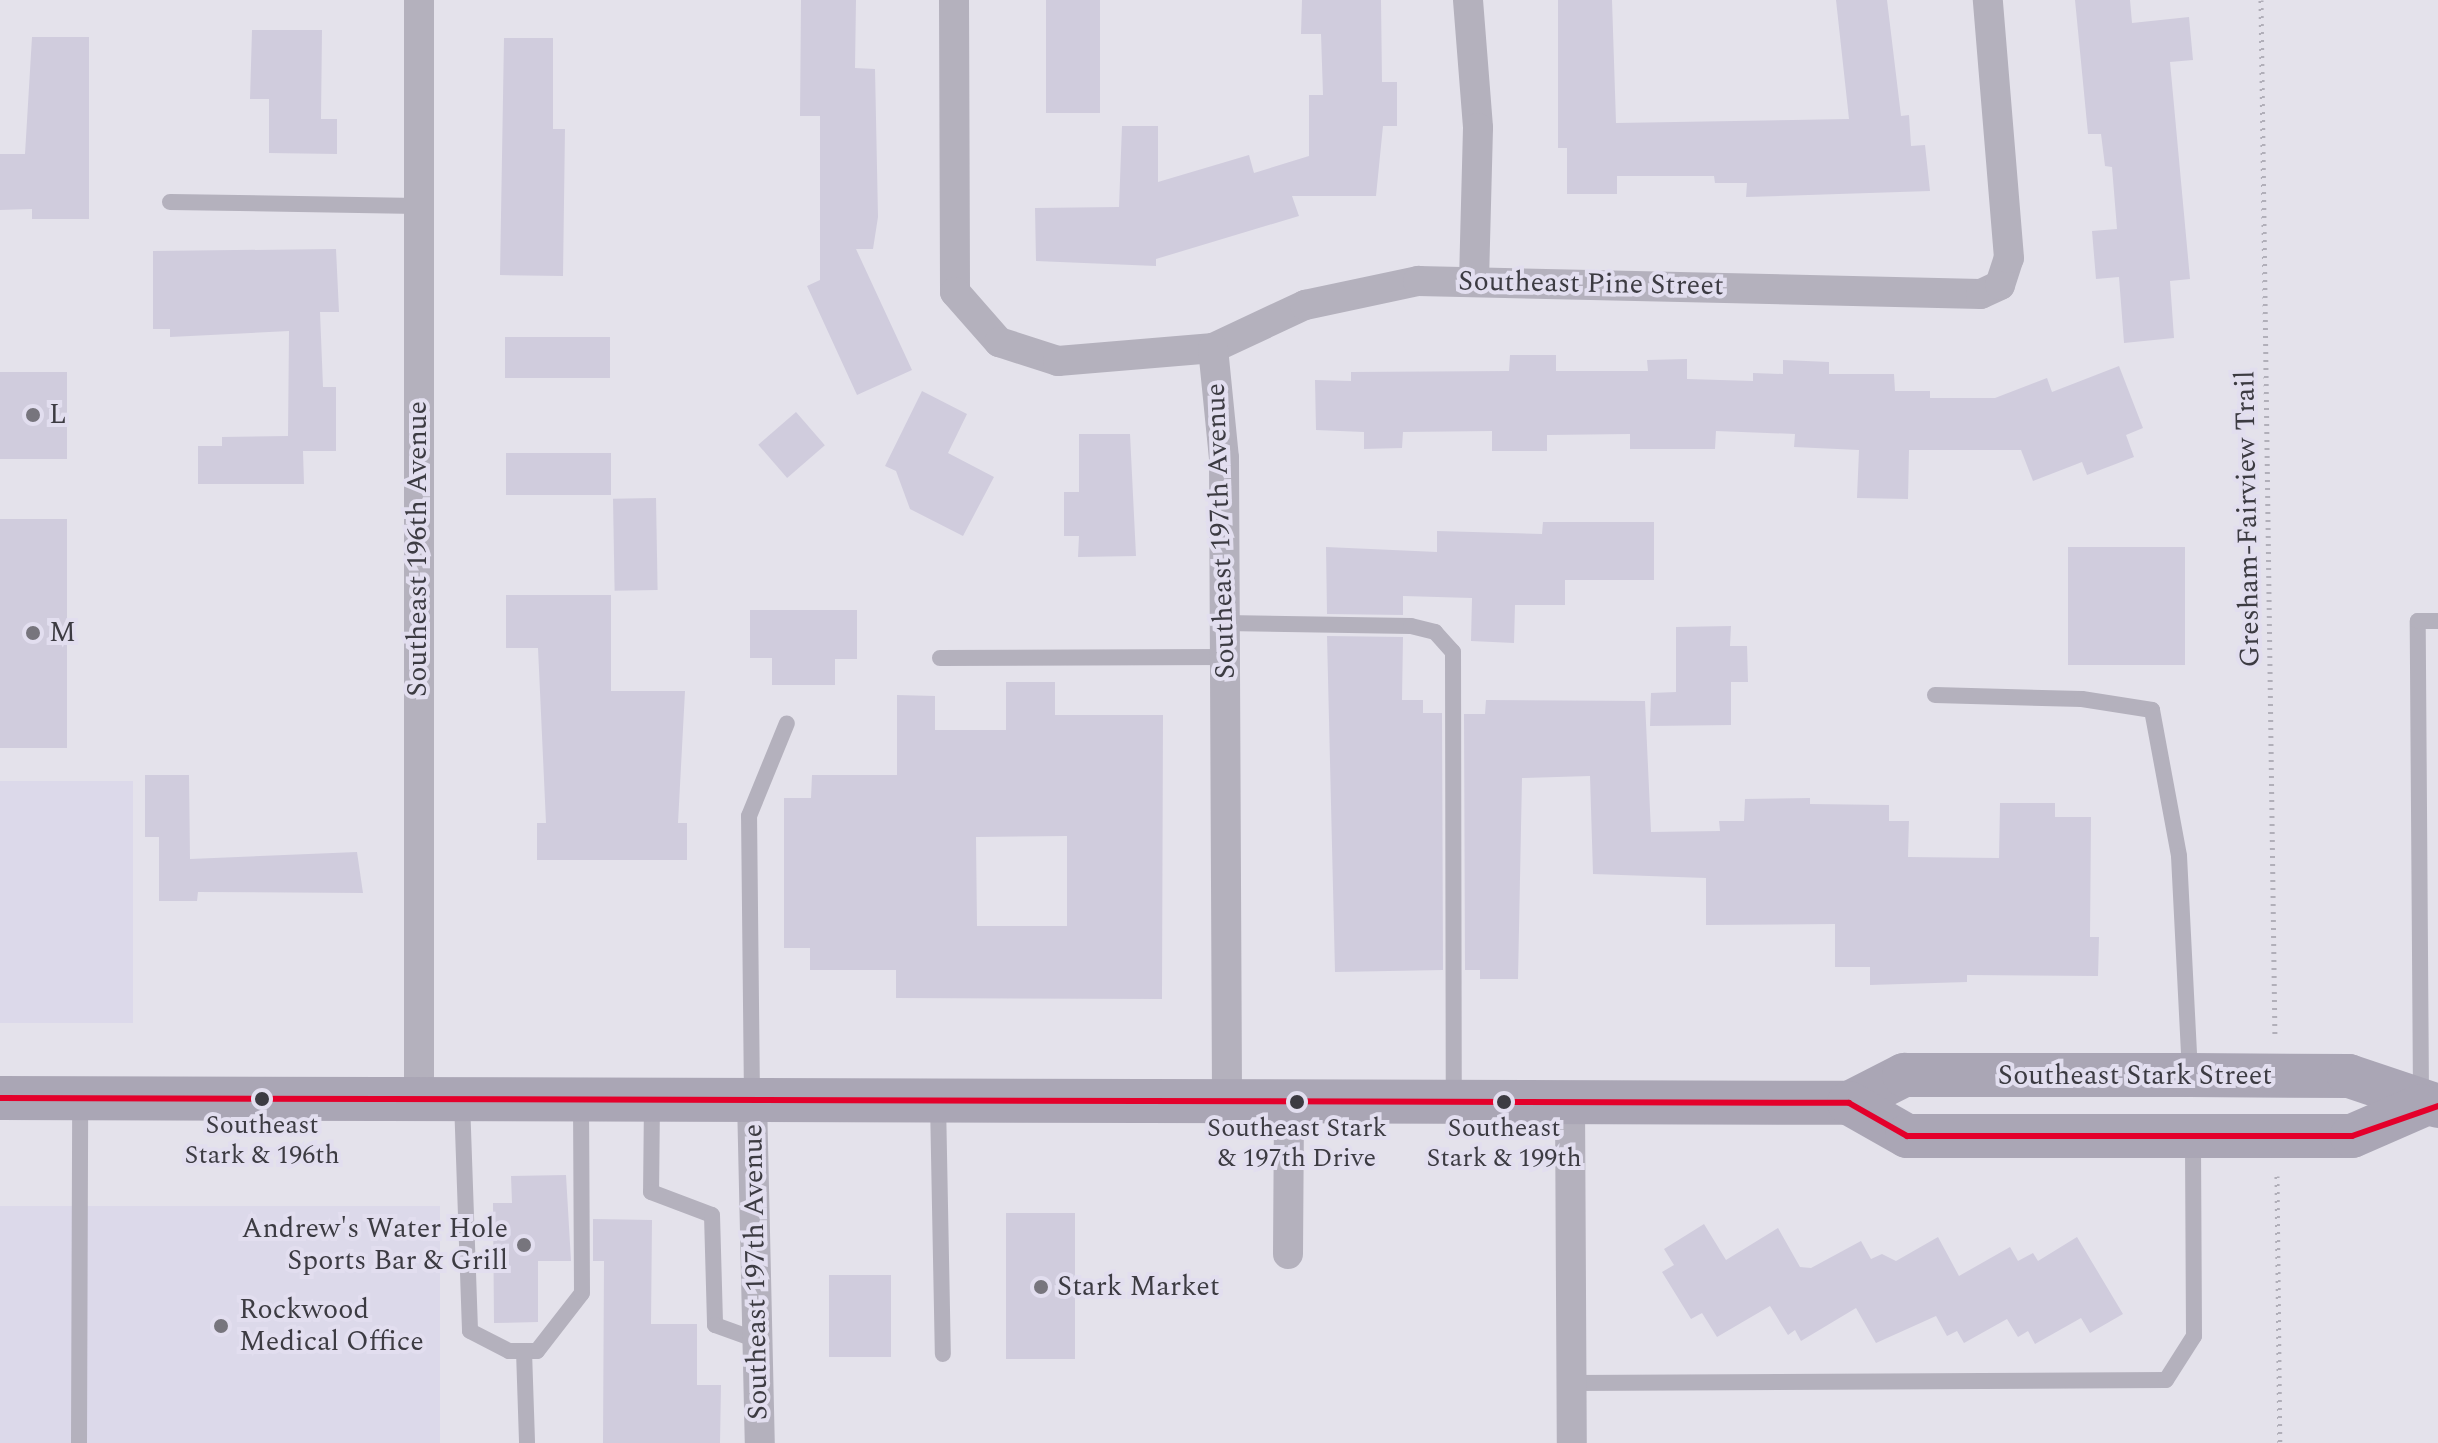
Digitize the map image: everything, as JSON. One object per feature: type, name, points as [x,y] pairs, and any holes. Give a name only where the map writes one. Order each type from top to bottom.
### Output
[{"type":"main road","name":"Southeast Stark Street","points":[[0,1098],[1849,1103],[1904,1075],[2190,1075],[2349,1076],[2430,1106]]},
{"type":"main road","name":"Southeast Stark Street","points":[[1849,1103],[1907,1136],[2352,1136],[2430,1106]]},
{"type":"street","name":"Southeast 196th Avenue","points":[[419,0],[419,1099]]},
{"type":"street","name":"Southeast 197th Avenue","points":[[954,0],[951,249],[955,292],[974,321],[999,342],[1058,361],[1213,348],[1224,458],[1227,1101]]},
{"type":"street","points":[[1468,0],[1478,128],[1474,280]]},
{"type":"street","name":"Southeast Pine Street","points":[[1213,348],[1305,305],[1369,287],[1474,280],[1981,294],[2000,285],[2009,258],[1988,0]]},
{"type":"street","name":"Southeast 197th Avenue","points":[[752,1100],[760,1443]]},
{"type":"street","points":[[1288,1254],[1289,1101]]},
{"type":"street","points":[[1570,1102],[1572,1443]]},
{"type":"lane","points":[[170,202],[418,206]]},
{"type":"lane","points":[[2430,1106],[2418,621],[2438,621]]},
{"type":"lane","points":[[1225,623],[1411,626],[1435,632],[1453,652],[1454,1102]]},
{"type":"lane","points":[[940,658],[1225,657]]},
{"type":"lane","points":[[1935,695],[2082,699],[2152,710],[2179,856],[2190,1075]]},
{"type":"lane","points":[[752,1100],[749,816],[787,723]]},
{"type":"lane","points":[[79,1443],[80,1098]]},
{"type":"lane","points":[[462,1099],[470,1331],[524,1351],[537,1351],[558,1331],[582,1293],[581,1099]]},
{"type":"lane","points":[[652,1099],[651,1192],[712,1215],[715,1325],[757,1340]]},
{"type":"lane","points":[[938,1100],[943,1354]]},
{"type":"lane","points":[[1572,1383],[2166,1380],[2194,1336],[2193,1136]]},
{"type":"lane","points":[[524,1351],[527,1443]]},
{"type":"path","name":"Gresham-Fairview Trail","points":[[2261,0],[2275,1037]]},
{"type":"path","points":[[2276,1167],[2280,1443]]},
{"type":"shaded area","points":[[0,781],[133,781],[133,1023],[0,1023]]},
{"type":"shaded area","name":"Rockwood Medical Office","points":[[0,1206],[440,1206],[440,1443],[0,1443]]},
{"type":"building","points":[[801,0],[856,0],[855,68],[875,69],[878,217],[873,249],[856,249],[912,370],[857,395],[807,286],[820,280],[820,116],[800,116]]},
{"type":"building","points":[[1046,0],[1100,0],[1100,113],[1046,113]]},
{"type":"building","points":[[1302,0],[1381,0],[1382,82],[1397,82],[1397,126],[1383,126],[1376,196],[1292,196],[1299,216],[1156,259],[1156,266],[1036,261],[1035,208],[1119,207],[1122,126],[1158,126],[1158,182],[1249,155],[1254,173],[1309,156],[1309,95],[1323,95],[1321,34],[1301,34]]},
{"type":"building","points":[[1558,0],[1612,0],[1616,123],[1849,119],[1836,0],[1887,0],[1901,116],[1909,115],[1911,146],[1925,145],[1930,191],[1746,197],[1747,183],[1715,183],[1714,176],[1617,176],[1617,194],[1567,194],[1567,148],[1558,148]]},
{"type":"building","points":[[2075,0],[2130,0],[2132,23],[2189,17],[2193,60],[2170,62],[2190,279],[2170,281],[2174,338],[2124,343],[2119,277],[2096,279],[2092,231],[2117,229],[2112,167],[2105,166],[2101,134],[2088,134]]},
{"type":"building","points":[[252,30],[322,30],[321,119],[337,119],[337,154],[269,153],[269,99],[250,99]]},
{"type":"building","points":[[32,37],[89,37],[89,219],[32,219],[32,209],[0,210],[0,154],[25,154]]},
{"type":"building","points":[[504,38],[553,38],[553,129],[565,129],[563,276],[500,275]]},
{"type":"building","points":[[336,249],[339,312],[320,312],[323,387],[336,387],[336,451],[303,451],[304,484],[198,484],[198,446],[222,446],[222,437],[288,436],[289,331],[170,337],[170,329],[153,329],[153,251]]},
{"type":"building","points":[[505,337],[610,337],[610,378],[505,378]]},
{"type":"building","points":[[1510,355],[1556,355],[1556,371],[1648,371],[1647,360],[1687,359],[1687,379],[1753,381],[1753,373],[1783,374],[1783,360],[1829,362],[1829,374],[1894,374],[1895,391],[1930,391],[1930,398],[1995,398],[2047,378],[2052,392],[2119,366],[2143,428],[2126,435],[2134,457],[2087,475],[2082,462],[2033,481],[2021,450],[1909,450],[1908,499],[1857,498],[1859,450],[1794,447],[1795,434],[1716,431],[1715,449],[1630,449],[1630,434],[1547,435],[1547,451],[1492,451],[1492,431],[1403,432],[1402,448],[1364,449],[1364,432],[1316,430],[1315,380],[1351,381],[1351,372],[1509,371]]},
{"type":"building","name":"L","points":[[0,372],[67,372],[67,459],[0,459]]},
{"type":"building","points":[[922,391],[967,414],[948,453],[994,477],[963,536],[910,509],[896,471],[885,466]]},
{"type":"building","points":[[796,412],[825,445],[787,478],[758,445]]},
{"type":"building","points":[[1079,434],[1130,434],[1136,556],[1078,557],[1079,536],[1064,536],[1064,492],[1079,492]]},
{"type":"building","points":[[506,453],[611,453],[611,495],[506,495]]},
{"type":"building","points":[[656,498],[658,590],[615,591],[613,499]]},
{"type":"building","name":"M","points":[[0,519],[67,519],[67,748],[0,748]]},
{"type":"building","points":[[1543,522],[1654,522],[1654,580],[1565,580],[1565,605],[1515,605],[1514,643],[1471,641],[1472,598],[1403,596],[1403,615],[1327,614],[1326,547],[1437,552],[1437,531],[1542,534]]},
{"type":"building","points":[[2068,547],[2185,547],[2185,665],[2068,665]]},
{"type":"building","points":[[506,595],[611,595],[611,691],[685,691],[678,823],[687,823],[687,860],[537,860],[537,823],[546,823],[538,648],[506,648]]},
{"type":"building","points":[[750,610],[857,610],[857,659],[835,659],[835,685],[772,685],[772,658],[750,658]]},
{"type":"building","points":[[1731,626],[1730,646],[1747,646],[1748,682],[1731,682],[1731,725],[1650,726],[1651,693],[1676,692],[1676,627]]},
{"type":"building","points":[[1327,636],[1403,637],[1402,700],[1423,700],[1423,713],[1442,713],[1443,970],[1335,972]]},
{"type":"building","points":[[1006,682],[1055,682],[1055,715],[1163,715],[1162,999],[896,998],[896,970],[810,970],[810,948],[784,948],[784,798],[811,798],[812,775],[897,775],[897,695],[935,696],[935,730],[1006,730]],"holes":[[[1067,836],[1067,926],[977,926],[976,837]]]},
{"type":"building","points":[[1486,700],[1645,701],[1651,832],[1720,831],[1719,821],[1744,821],[1745,799],[1810,798],[1810,804],[1889,805],[1889,821],[1909,821],[1908,857],[1999,858],[2000,803],[2055,803],[2055,817],[2091,817],[2090,937],[2099,937],[2098,976],[1967,975],[1967,982],[1870,985],[1870,967],[1835,967],[1835,924],[1706,925],[1706,878],[1593,874],[1590,776],[1522,778],[1518,979],[1480,979],[1480,970],[1465,970],[1464,714],[1485,714]]},
{"type":"building","points":[[145,775],[189,775],[190,859],[357,852],[363,893],[198,892],[197,901],[159,901],[159,837],[145,837]]},
{"type":"building","name":"Andrew's Water Hole Sports Bar & Grill","points":[[566,1175],[571,1261],[538,1261],[538,1322],[494,1323],[493,1203],[512,1203],[511,1176]]},
{"type":"building","name":"Stark Market","points":[[1006,1213],[1075,1213],[1075,1359],[1006,1359]]},
{"type":"building","points":[[593,1219],[652,1220],[651,1324],[697,1324],[697,1385],[721,1385],[720,1443],[603,1443],[604,1261],[593,1261]]},
{"type":"building","points":[[1704,1224],[1726,1260],[1778,1228],[1800,1267],[1811,1268],[1861,1241],[1871,1259],[1882,1254],[1896,1261],[1938,1237],[1959,1276],[2010,1247],[2018,1261],[2033,1253],[2038,1261],[2077,1237],[2123,1314],[2090,1333],[2081,1318],[2035,1344],[2028,1331],[2018,1337],[2007,1319],[1964,1343],[1957,1331],[1947,1336],[1936,1316],[1876,1343],[1856,1308],[1801,1341],[1795,1330],[1788,1335],[1770,1306],[1717,1337],[1702,1313],[1691,1319],[1662,1272],[1674,1265],[1664,1249]]},
{"type":"building","points":[[829,1275],[891,1275],[891,1357],[829,1357]]},
{"type":"transit line","points":[[0,1098],[1849,1103],[1907,1136],[2352,1136],[2438,1106]]},
{"type":"place","name":"L","points":[[33,415]]},
{"type":"place","name":"M","points":[[33,633]]},
{"type":"place","name":"Southeast Stark & 196th","points":[[262,1099]]},
{"type":"place","name":"Southeast Stark & 197th Drive","points":[[1297,1102]]},
{"type":"place","name":"Southeast Stark & 199th","points":[[1504,1102]]},
{"type":"place","name":"Andrew's Water Hole Sports Bar & Grill","points":[[524,1245]]},
{"type":"place","name":"Stark Market","points":[[1041,1287]]},
{"type":"place","name":"Rockwood Medical Office","points":[[221,1326]]}]
